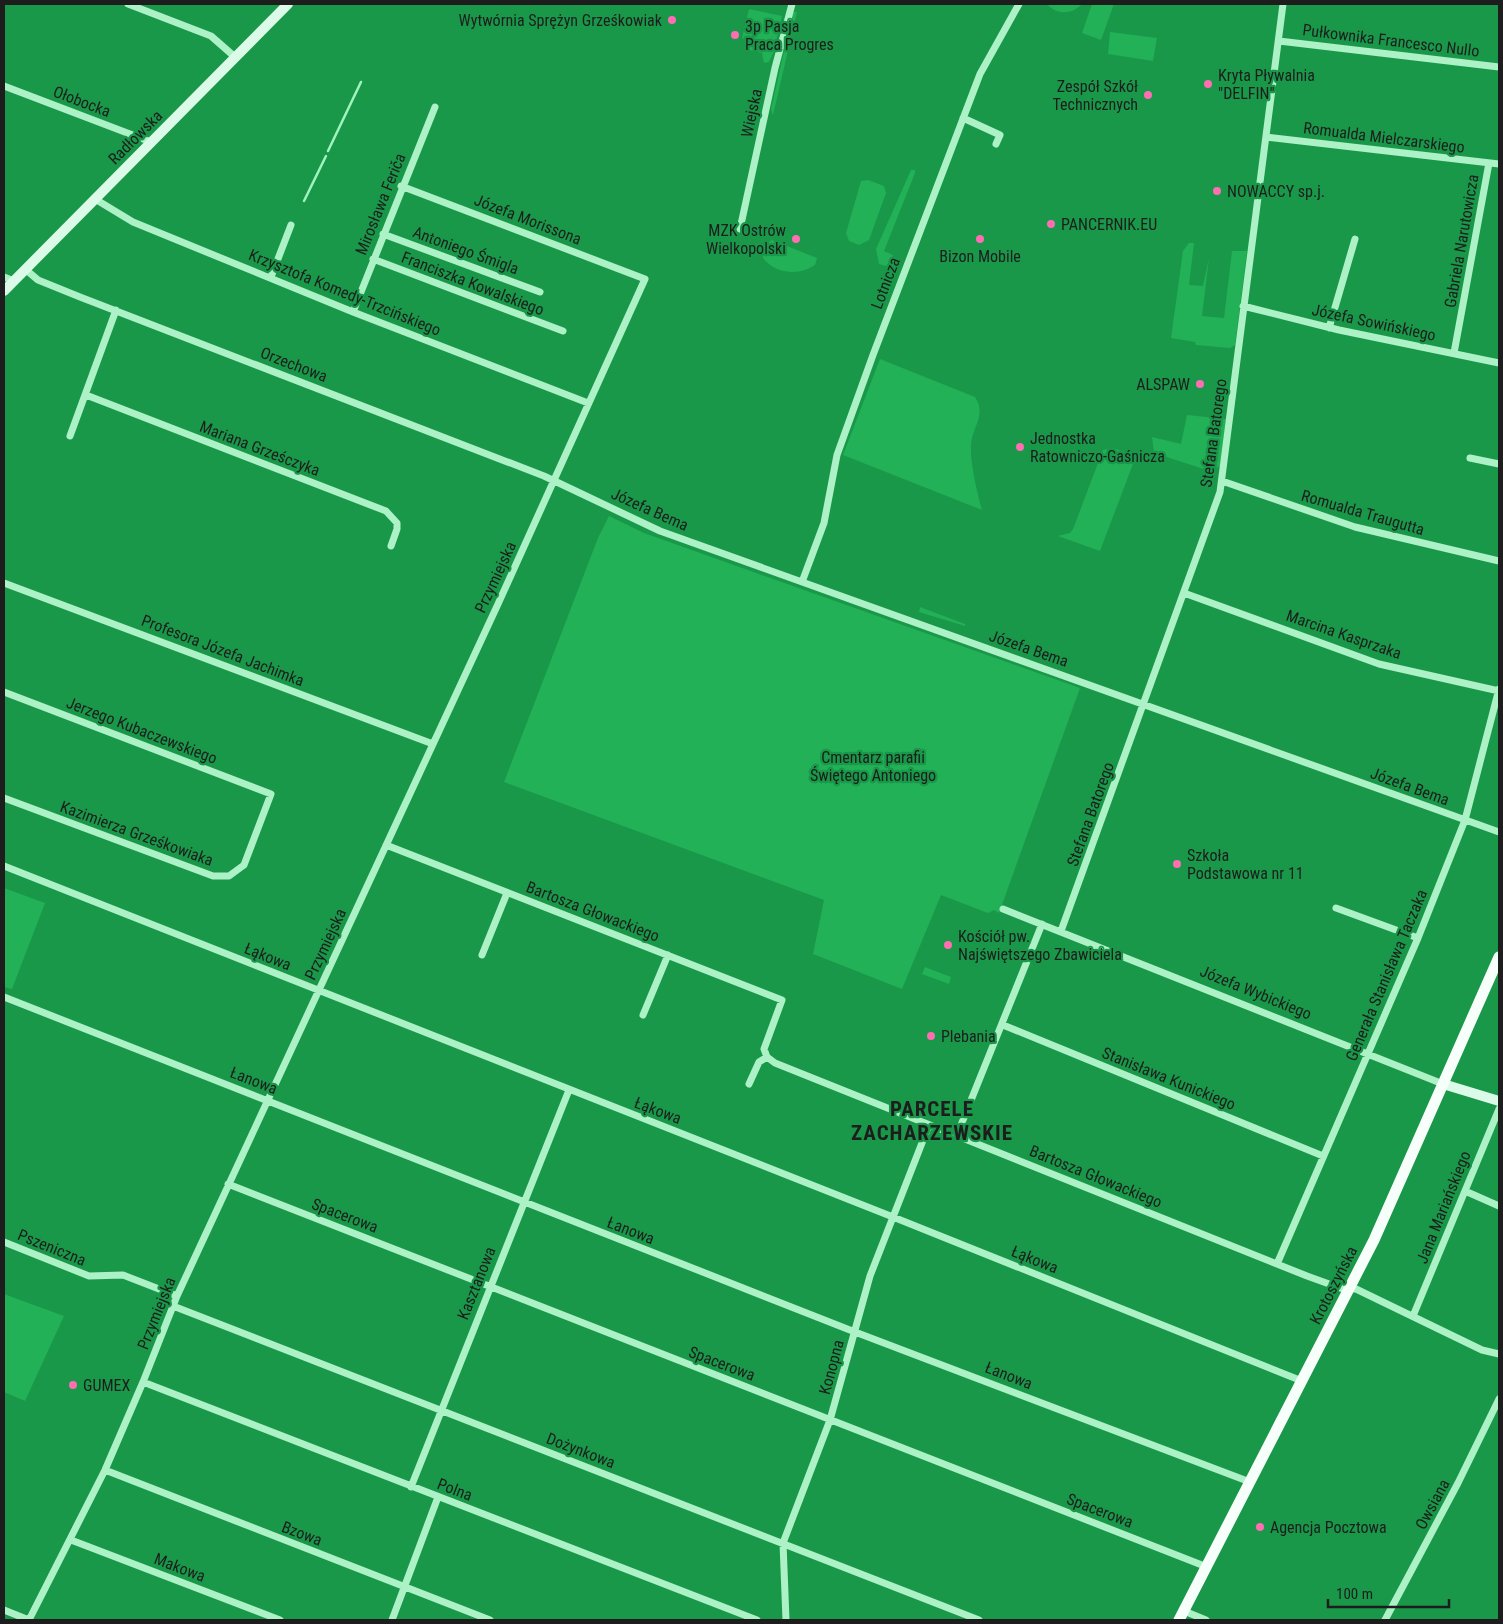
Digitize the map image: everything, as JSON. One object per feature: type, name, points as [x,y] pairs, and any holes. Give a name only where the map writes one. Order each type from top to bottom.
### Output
[{"type":"main road","name":"Krotoszyńska","points":[[1182,1616],[1349,1290],[1405,1172],[1499,957]]},
{"type":"street","points":[[128,4],[211,36],[235,57]]},
{"type":"street","name":"Radłowska","points":[[4,291],[9,279],[26,269],[288,4]]},
{"type":"street","name":"Wiejska","points":[[740,228],[775,68],[792,4]]},
{"type":"street","name":"Lotnicza","points":[[802,582],[824,524],[834,467],[852,411],[980,74],[1019,4]]},
{"type":"street","name":"Stefana Batorego","points":[[1062,931],[1184,593],[1222,481],[1283,4]]},
{"type":"street","name":"Pułkownika Francesco Nullo","points":[[1279,41],[1499,67]]},
{"type":"street","name":"Ołobocka","points":[[4,86],[151,142]]},
{"type":"street","name":"Mirosława Feriča","points":[[354,312],[401,186],[434,107]]},
{"type":"street","points":[[963,118],[1000,135],[996,144]]},
{"type":"street","name":"Romualda Mielczarskiego","points":[[1266,137],[1499,164]]},
{"type":"street","name":"Gabriela Narutowicza","points":[[1454,353],[1489,163]]},
{"type":"street","name":"Józefa Morissona","points":[[401,186],[645,279]]},
{"type":"street","name":"Krzysztofa Komedy-Trzcińskiego","points":[[95,199],[133,222],[354,312],[588,402]]},
{"type":"street","points":[[271,277],[291,225]]},
{"type":"street","name":"Antoniego Śmigla","points":[[383,234],[540,292]]},
{"type":"street","points":[[1329,328],[1356,240]]},
{"type":"street","name":"Franciszka Kowalskiego","points":[[373,259],[563,332]]},
{"type":"street","name":"Orzechowa","points":[[26,269],[42,282],[554,480]]},
{"type":"street","name":"Przymiejska","points":[[29,1620],[105,1470],[144,1382],[177,1296],[433,744],[645,279]]},
{"type":"street","name":"Józefa Sowińskiego","points":[[1244,306],[1329,328],[1499,363]]},
{"type":"street","points":[[70,436],[116,310]]},
{"type":"street","name":"Mariana Grześczyka","points":[[86,395],[386,511],[397,523],[391,546]]},
{"type":"street","points":[[1470,458],[1499,464]]},
{"type":"street","name":"Józefa Bema","points":[[554,480],[660,531],[1499,832]]},
{"type":"street","name":"Romualda Traugutta","points":[[1222,481],[1355,528],[1499,561]]},
{"type":"street","name":"Profesora Józefa Jachimka","points":[[4,583],[433,744]]},
{"type":"street","name":"Marcina Kasprzaka","points":[[1184,593],[1379,664],[1499,690]]},
{"type":"street","name":"Generała Stanisława Taczaka","points":[[1277,1264],[1418,938],[1465,820],[1499,690]]},
{"type":"street","name":"Jerzego Kubaczewskiego","points":[[4,692],[271,794]]},
{"type":"street","name":"Kazimierza Grześkowiaka","points":[[4,798],[213,876],[230,876],[244,865],[271,794]]},
{"type":"street","name":"Bartosza Głowackiego","points":[[386,846],[782,1000],[764,1049],[767,1057],[775,1063],[1277,1264],[1349,1290],[1356,1289],[1482,1350],[1499,1354]]},
{"type":"street","name":"Łąkowa","points":[[4,866],[893,1217],[1302,1381]]},
{"type":"street","name":"Bartosza Głowackiego","points":[[482,955],[507,893]]},
{"type":"street","points":[[1336,908],[1418,938]]},
{"type":"street","name":"Józefa Wybickiego","points":[[1003,909],[1443,1084],[1499,1101]]},
{"type":"street","points":[[957,1136],[1042,924]]},
{"type":"street","name":"Bartosza Głowackiego","points":[[643,1015],[668,955]]},
{"type":"street","name":"Łanowa","points":[[4,997],[855,1332],[1250,1482]]},
{"type":"street","name":"Stanisława Kunickiego","points":[[1003,1025],[1323,1156]]},
{"type":"street","points":[[749,1084],[759,1062],[767,1057]]},
{"type":"street","name":"Kasztanowa","points":[[411,1486],[568,1090]]},
{"type":"street","name":"Jana Mariańskiego","points":[[1413,1316],[1499,1109]]},
{"type":"street","name":"Konopna","points":[[786,1620],[783,1543],[830,1420],[870,1276],[929,1125]]},
{"type":"street","name":"Spacerowa","points":[[228,1184],[1207,1567]]},
{"type":"street","points":[[1465,1191],[1499,1206]]},
{"type":"street","name":"Pszeniczna","points":[[4,1242],[88,1276],[123,1275],[177,1296]]},
{"type":"street","name":"Dożynkowa","points":[[173,1306],[979,1620]]},
{"type":"street","name":"Polna","points":[[144,1382],[757,1620]]},
{"type":"street","name":"Owsiana","points":[[1385,1620],[1458,1483],[1499,1399]]},
{"type":"street","name":"Bzowa","points":[[105,1470],[490,1620]]},
{"type":"street","points":[[392,1620],[438,1497]]},
{"type":"street","name":"Makowa","points":[[71,1540],[280,1620]]},
{"type":"street","points":[[4,1610],[29,1620]]},
{"type":"street","points":[[1182,1616],[1206,1620]]},
{"type":"green space","points":[[1047,4],[1082,4],[1069,12],[1059,12]]},
{"type":"green space","points":[[1092,4],[1114,4],[1101,40],[1082,33]]},
{"type":"green space","points":[[749,9],[782,16],[775,46],[742,38]]},
{"type":"green space","points":[[793,12],[797,12],[773,115],[771,109]]},
{"type":"green space","points":[[1110,32],[1157,38],[1153,61],[1108,54]]},
{"type":"green space","points":[[746,45],[774,51],[769,62],[764,63],[762,53],[745,49]]},
{"type":"green space","points":[[911,170],[915,170],[915,173],[884,251],[893,255],[889,267],[879,264],[876,249]]},
{"type":"green space","points":[[868,180],[884,186],[886,193],[869,240],[859,245],[849,241],[846,233],[861,181]]},
{"type":"green space","points":[[772,240],[817,258],[815,265],[809,269],[795,272],[788,272],[774,267],[763,258],[764,245]]},
{"type":"green space","points":[[1189,243],[1194,243],[1189,285],[1203,286],[1209,258],[1202,316],[1224,318],[1232,251],[1247,251],[1235,345],[1230,348],[1196,345],[1195,342],[1171,338],[1183,251]]},
{"type":"green space","points":[[880,359],[975,397],[980,410],[972,439],[971,452],[974,478],[982,510],[843,455]]},
{"type":"green space","points":[[1187,415],[1226,419],[1220,466],[1210,471],[1154,453],[1152,437],[1181,444]]},
{"type":"green space","points":[[1113,448],[1136,456],[1100,551],[1058,536],[1070,533],[1073,529],[1103,450]]},
{"type":"green space","name":"Cmentarz parafii Świętego Antoniego","points":[[609,516],[644,533],[1080,688],[999,913],[994,910],[988,913],[941,895],[902,989],[813,954],[824,900],[504,782],[598,538]]},
{"type":"green space","points":[[920,607],[965,624],[965,626],[919,612]]},
{"type":"green space","points":[[4,888],[45,903],[12,989],[4,987]]},
{"type":"green space","points":[[925,967],[951,977],[949,984],[922,974]]},
{"type":"green space","points":[[4,1294],[64,1316],[25,1401],[4,1392]]},
{"type":"waterway","points":[[328,151],[361,82]]},
{"type":"waterway","points":[[304,201],[326,156]]},
{"type":"place","name":"Wytwórnia Sprężyn Grześkowiak","points":[[672,20]]},
{"type":"place","name":"3p Pasja Praca Progres","points":[[735,35]]},
{"type":"place","name":"Kryta Pływalnia \"DELFIN\"","points":[[1208,84]]},
{"type":"place","name":"Zespół Szkół Technicznych","points":[[1148,95]]},
{"type":"place","name":"NOWACCY sp.j.","points":[[1217,191]]},
{"type":"place","name":"PANCERNIK.EU","points":[[1051,224]]},
{"type":"place","name":"MZK Ostrów Wielkopolski","points":[[796,239]]},
{"type":"place","name":"Bizon Mobile","points":[[980,239]]},
{"type":"place","name":"ALSPAW","points":[[1200,384]]},
{"type":"place","name":"Jednostka Ratowniczo-Gaśnicza","points":[[1020,447]]},
{"type":"place","name":"Szkoła Podstawowa nr 11","points":[[1177,864]]},
{"type":"place","name":"Kościół pw. Najświętszego Zbawiciela","points":[[948,945]]},
{"type":"place","name":"Plebania","points":[[931,1036]]},
{"type":"place","name":"GUMEX","points":[[73,1385]]},
{"type":"place","name":"Agencja Pocztowa","points":[[1260,1527]]},
{"type":"district","name":"PARCELE ZACHARZEWSKIE","points":[[932,1121]]}]
